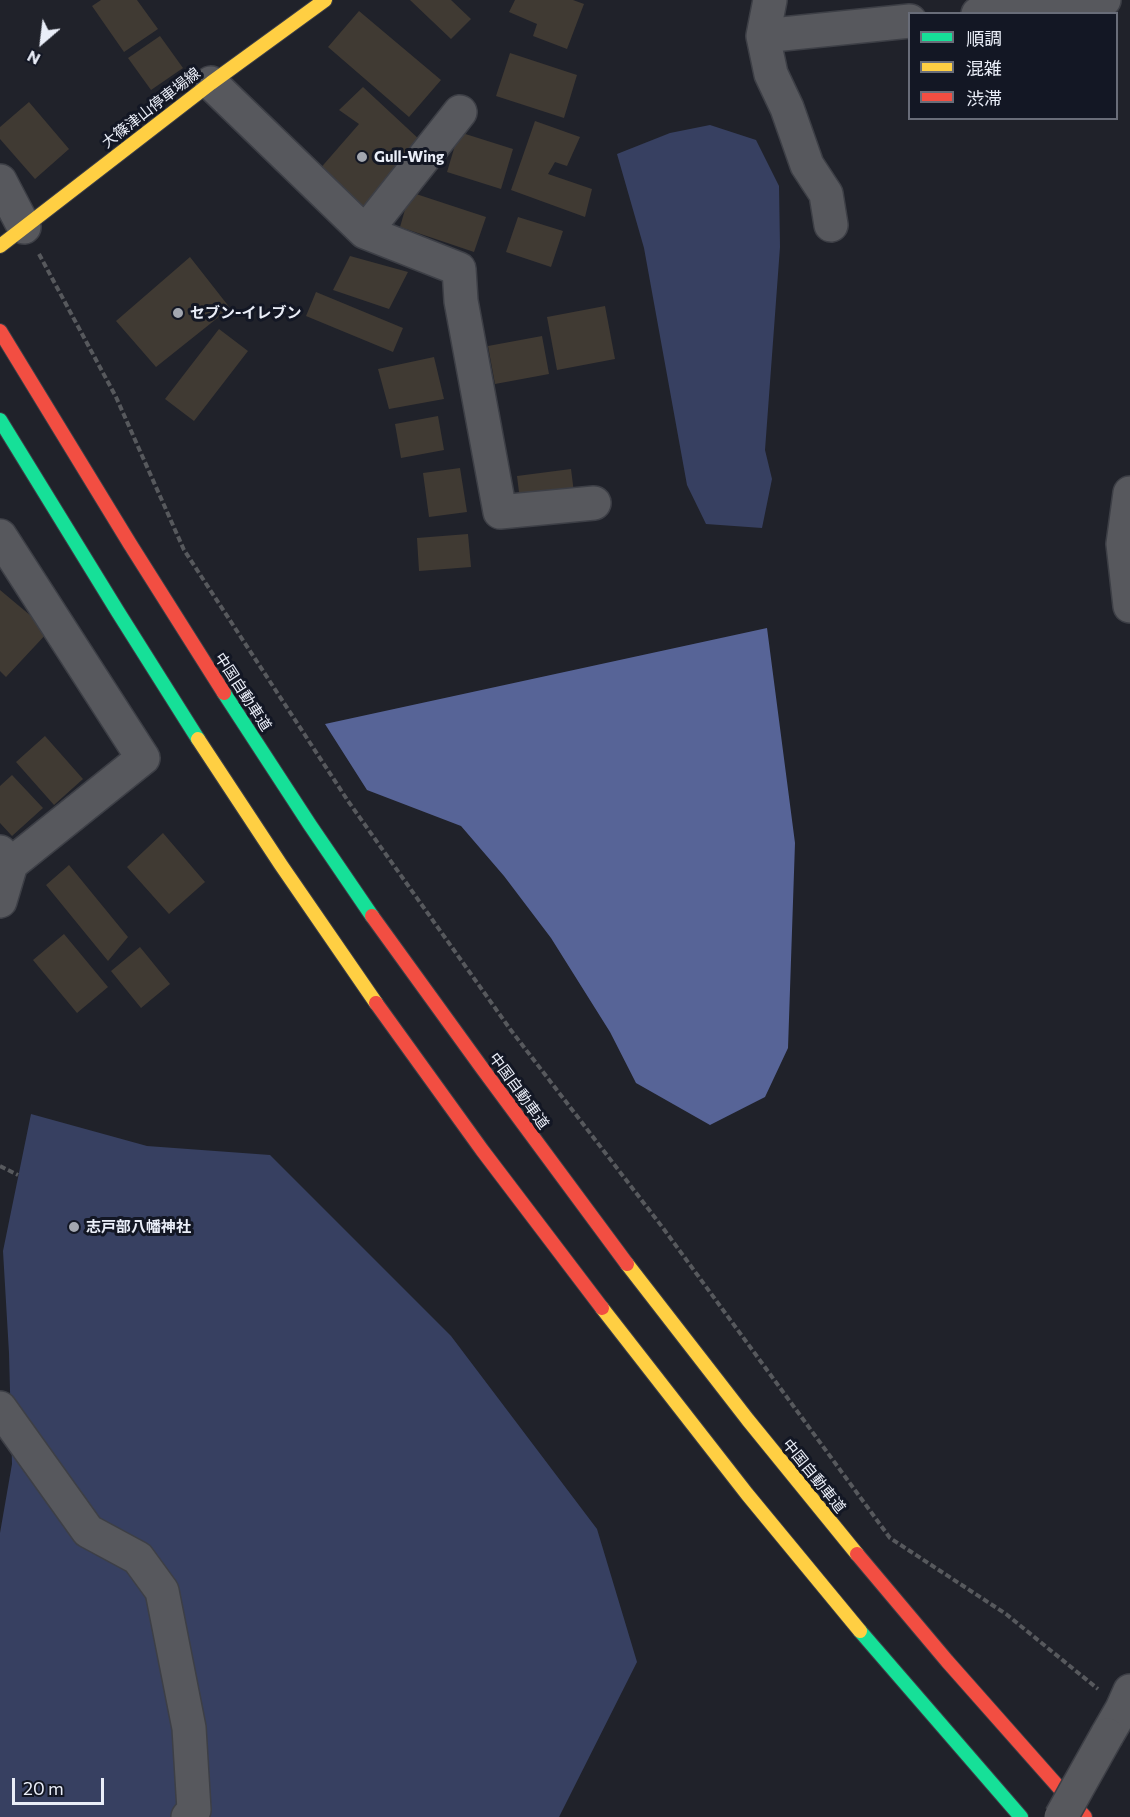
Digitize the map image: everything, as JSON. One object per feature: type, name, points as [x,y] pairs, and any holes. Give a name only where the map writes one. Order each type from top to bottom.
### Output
[{"type":"main road","name":"大篠津山停車場線","points":[[12,236],[211,83],[325,0]]},
{"type":"main road","name":"中国自動車道","points":[[0,331],[112,516],[228,700],[357,895],[490,1080],[759,1436],[906,1613],[1085,1817]]},
{"type":"main road","points":[[0,420],[195,733],[323,927],[453,1110],[586,1289],[727,1470],[869,1642],[1021,1817]]},
{"type":"street","points":[[770,0],[763,36],[771,74],[788,108],[807,165],[826,194],[831,225]]},
{"type":"street","points":[[996,12],[1104,0]]},
{"type":"street","points":[[763,36],[908,21]]},
{"type":"street","points":[[211,83],[365,232],[459,269],[461,301],[500,512],[594,503]]},
{"type":"street","points":[[365,232],[460,112]]},
{"type":"street","points":[[0,181],[12,236]]},
{"type":"street","points":[[1130,493],[1123,544],[1130,606]]},
{"type":"street","points":[[0,536],[143,758],[5,858],[0,901]]},
{"type":"street","points":[[0,1408],[88,1531],[138,1558],[162,1591],[189,1728],[194,1810],[188,1817]]},
{"type":"street","points":[[1061,1817],[1121,1719]]},
{"type":"path","points":[[12,236],[116,397],[184,550],[348,801],[510,1029],[663,1228],[890,1538],[1006,1614],[1121,1719]]},
{"type":"path","points":[[0,1166],[18,1174]]},
{"type":"shaded area","points":[[710,125],[756,140],[779,186],[780,247],[765,450],[772,479],[762,528],[706,524],[687,485],[644,248],[617,154],[670,133]]},
{"type":"shaded area","points":[[767,628],[795,843],[788,1048],[765,1097],[710,1125],[636,1083],[610,1032],[551,938],[504,876],[461,826],[367,790],[325,724]]},
{"type":"shaded area","points":[[31,1114],[147,1146],[270,1155],[451,1336],[597,1529],[637,1662],[559,1817],[0,1817],[0,1533],[12,1464],[3,1251]]},
{"type":"building","points":[[101,0],[137,0],[158,29],[124,52],[92,6]]},
{"type":"building","points":[[410,0],[451,0],[471,19],[451,39]]},
{"type":"building","points":[[515,0],[573,0],[584,4],[567,49],[533,36],[537,24],[509,12]]},
{"type":"building","points":[[359,11],[441,80],[409,117],[328,47]]},
{"type":"building","points":[[160,36],[183,68],[151,90],[128,58]]},
{"type":"building","points":[[510,53],[577,75],[564,118],[496,96]]},
{"type":"building","points":[[363,87],[421,141],[362,210],[318,171],[359,124],[339,110]]},
{"type":"building","points":[[29,102],[69,149],[35,179],[0,139],[0,127]]},
{"type":"building","points":[[535,121],[580,137],[567,166],[555,162],[548,174],[592,189],[585,217],[511,190]]},
{"type":"building","points":[[459,132],[513,149],[501,189],[447,172]]},
{"type":"building","points":[[410,192],[486,217],[474,252],[400,227]]},
{"type":"building","points":[[518,217],[563,231],[551,267],[506,252]]},
{"type":"building","points":[[350,256],[408,272],[389,309],[333,290]]},
{"type":"building","points":[[190,257],[230,308],[156,367],[116,321]]},
{"type":"building","points":[[316,292],[403,328],[393,352],[306,316]]},
{"type":"building","points":[[605,306],[615,359],[557,370],[547,317]]},
{"type":"building","points":[[219,329],[248,351],[194,421],[165,399]]},
{"type":"building","points":[[542,336],[549,374],[495,384],[488,346]]},
{"type":"building","points":[[434,357],[444,399],[389,409],[378,369]]},
{"type":"building","points":[[438,416],[444,450],[401,458],[395,424]]},
{"type":"building","points":[[460,468],[467,512],[429,517],[423,473]]},
{"type":"building","points":[[571,469],[574,493],[520,500],[517,476]]},
{"type":"building","points":[[468,534],[471,567],[419,571],[417,538]]},
{"type":"building","points":[[0,590],[49,631],[6,677],[0,671]]},
{"type":"building","points":[[45,736],[83,779],[54,805],[16,762]]},
{"type":"building","points":[[12,775],[43,808],[12,836],[0,823],[0,786]]},
{"type":"building","points":[[163,833],[205,882],[169,914],[127,867]]},
{"type":"building","points":[[69,865],[128,937],[108,961],[46,885]]},
{"type":"building","points":[[64,934],[108,987],[77,1013],[33,960]]},
{"type":"building","points":[[140,947],[170,984],[141,1008],[111,971]]},
{"type":"traffic: fast","points":[[0,420],[198,739]]},
{"type":"traffic: fast","points":[[224,693],[372,916]]},
{"type":"traffic: fast","points":[[860,1631],[1021,1817]]},
{"type":"traffic: slow","points":[[0,246],[211,83],[325,0]]},
{"type":"traffic: slow","points":[[198,739],[376,1003]]},
{"type":"traffic: slow","points":[[627,1264],[748,1420],[857,1554]]},
{"type":"traffic: slow","points":[[602,1308],[747,1494],[860,1631]]},
{"type":"traffic: jam","points":[[0,331],[224,693]]},
{"type":"traffic: jam","points":[[372,916],[627,1264]]},
{"type":"traffic: jam","points":[[376,1003],[482,1150],[602,1308]]},
{"type":"traffic: jam","points":[[857,1554],[947,1661],[1085,1817]]},
{"type":"place","name":"Gull-Wing","points":[[362,157]]},
{"type":"place","name":"セブン-イレブン","points":[[178,313]]},
{"type":"place","name":"志戸部八幡神社","points":[[74,1227]]}]
